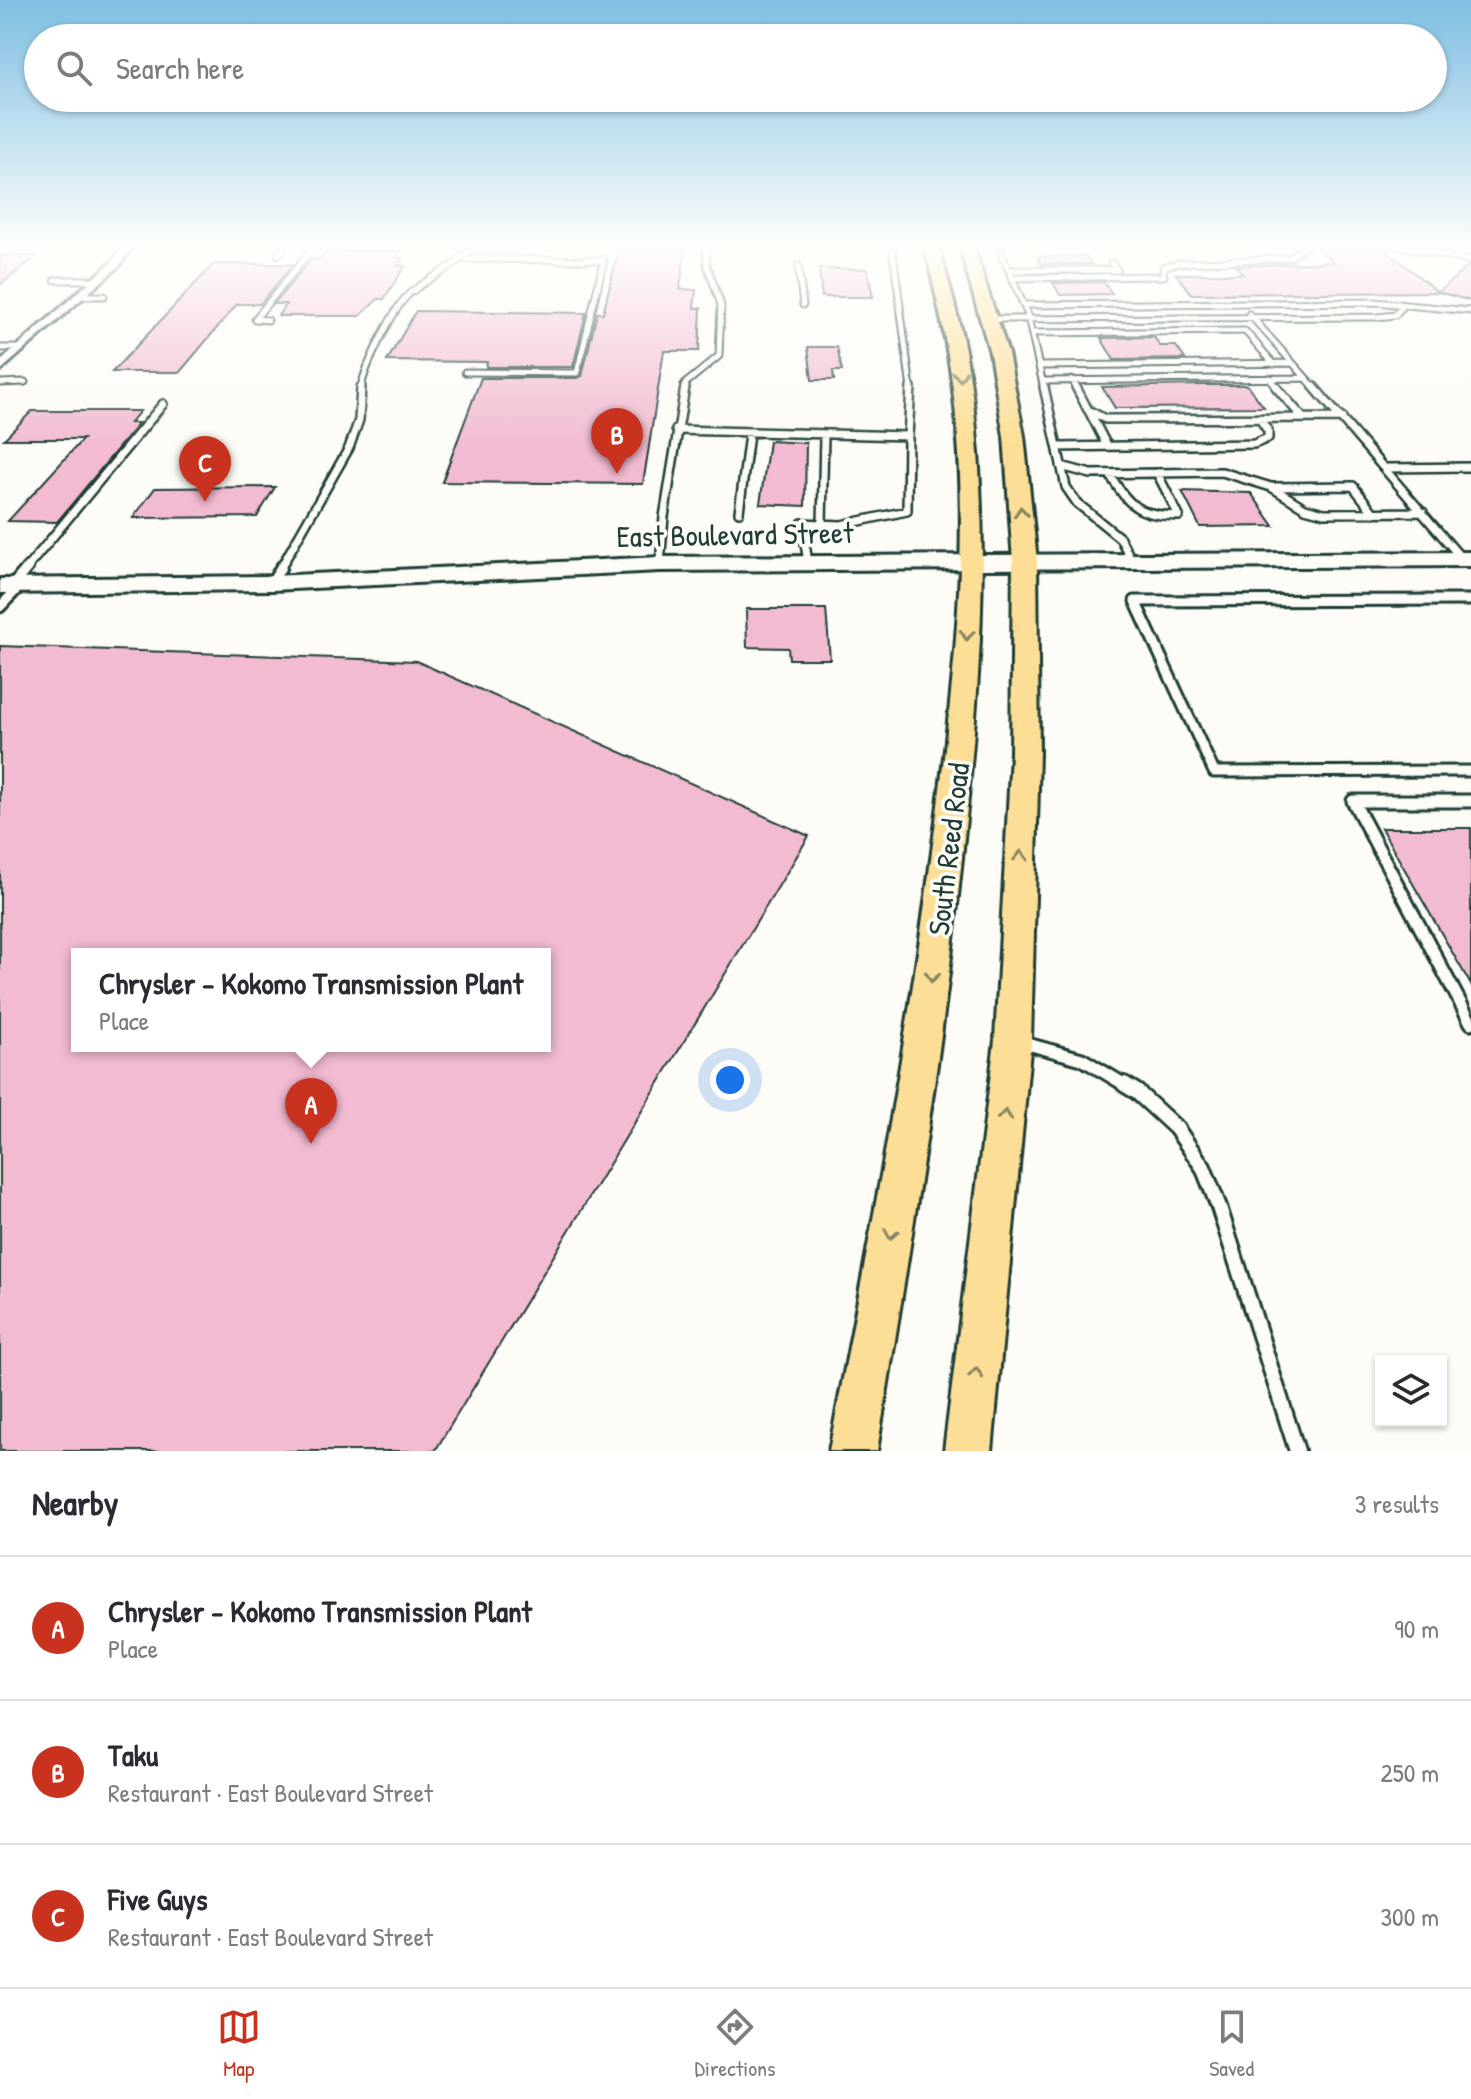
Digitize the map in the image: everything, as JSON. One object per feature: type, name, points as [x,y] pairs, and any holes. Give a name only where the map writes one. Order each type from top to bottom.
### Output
[{"type":"main road","name":"South Reed Road","points":[[853,1451],[927,1024],[960,746],[972,562],[966,436],[955,336],[949,313]]},
{"type":"main road","points":[[968,1451],[1013,1040],[1025,753],[1025,561],[1014,436],[999,353],[987,313]]},
{"type":"main road","name":"East Boulevard Street","points":[[10,586],[272,583],[660,564],[1466,559]]},
{"type":"street","points":[[0,368],[61,313]]},
{"type":"lane","points":[[260,313],[255,319],[268,320]]},
{"type":"lane","points":[[272,583],[349,448],[359,420],[362,379],[396,313]]},
{"type":"lane","points":[[465,372],[577,373],[591,313]]},
{"type":"lane","points":[[660,564],[676,430],[686,383],[719,356],[721,313]]},
{"type":"lane","points":[[808,563],[802,523],[870,521],[907,511],[911,390],[901,313]]},
{"type":"lane","points":[[1026,313],[1066,487],[1077,503],[1120,538],[1132,561]]},
{"type":"lane","points":[[1247,313],[1466,559]]},
{"type":"lane","points":[[989,319],[1397,313]]},
{"type":"lane","points":[[1202,318],[1213,331]]},
{"type":"lane","points":[[1032,333],[1245,331],[1274,364]]},
{"type":"lane","points":[[0,348],[21,348]]},
{"type":"lane","points":[[1040,366],[1293,363]]},
{"type":"lane","points":[[1269,378],[1303,418]]},
{"type":"lane","points":[[1043,381],[1306,378]]},
{"type":"lane","points":[[1072,380],[1107,446]]},
{"type":"lane","points":[[0,383],[25,382]]},
{"type":"lane","points":[[0,607],[10,586],[163,404]]},
{"type":"lane","points":[[1088,410],[1105,419],[1116,420],[1342,418]]},
{"type":"lane","points":[[1058,447],[1262,442],[1268,438],[1268,431],[1260,419]]},
{"type":"lane","points":[[676,430],[908,436]]},
{"type":"lane","points":[[739,512],[749,434]]},
{"type":"lane","points":[[822,524],[824,435]]},
{"type":"lane","points":[[1061,466],[1091,474],[1110,475],[1222,472],[1271,487],[1305,508],[1324,513],[1423,512]]},
{"type":"lane","points":[[1387,468],[1471,467]]},
{"type":"lane","points":[[1110,475],[1125,500],[1145,515],[1179,516],[1157,473]]},
{"type":"lane","points":[[1271,487],[1353,486],[1374,513]]},
{"type":"lane","points":[[1471,600],[1135,601],[1214,772],[1471,771]]},
{"type":"lane","points":[[1471,801],[1353,801],[1471,1023]]},
{"type":"lane","points":[[1013,1040],[1082,1059],[1137,1092],[1176,1128],[1203,1167],[1219,1207],[1297,1451]]},
{"type":"building","points":[[168,313],[230,313],[180,372],[112,372]]},
{"type":"building","points":[[280,313],[363,313],[360,316],[278,316]]},
{"type":"building","points":[[415,313],[586,313],[573,367],[486,367],[487,362],[387,361]]},
{"type":"building","points":[[597,313],[701,313],[699,351],[664,351],[643,484],[442,482],[481,378],[582,376]]},
{"type":"building","points":[[1154,337],[1160,346],[1176,346],[1185,359],[1114,360],[1101,338]]},
{"type":"building","points":[[808,347],[837,347],[842,371],[833,371],[834,380],[812,380]]},
{"type":"building","points":[[1247,385],[1264,407],[1115,408],[1102,387]]},
{"type":"building","points":[[32,411],[140,411],[130,423],[139,423],[57,522],[8,521],[83,439],[4,439]]},
{"type":"building","points":[[769,441],[806,443],[805,506],[760,504]]},
{"type":"building","points":[[275,487],[257,517],[133,518],[155,488]]},
{"type":"building","points":[[1182,491],[1251,493],[1274,526],[1200,527]]},
{"type":"building","points":[[746,609],[826,609],[830,659],[789,659],[788,648],[747,647]]},
{"type":"building","points":[[0,646],[416,661],[809,836],[435,1451],[0,1451]]},
{"type":"building","points":[[1381,828],[1471,828],[1471,985]]},
{"type":"place","name":"Taku","points":[[617,474]]},
{"type":"place","name":"Five Guys","points":[[205,502]]},
{"type":"place","name":"Chrysler - Kokomo Transmission Plant","points":[[311,1144]]}]
